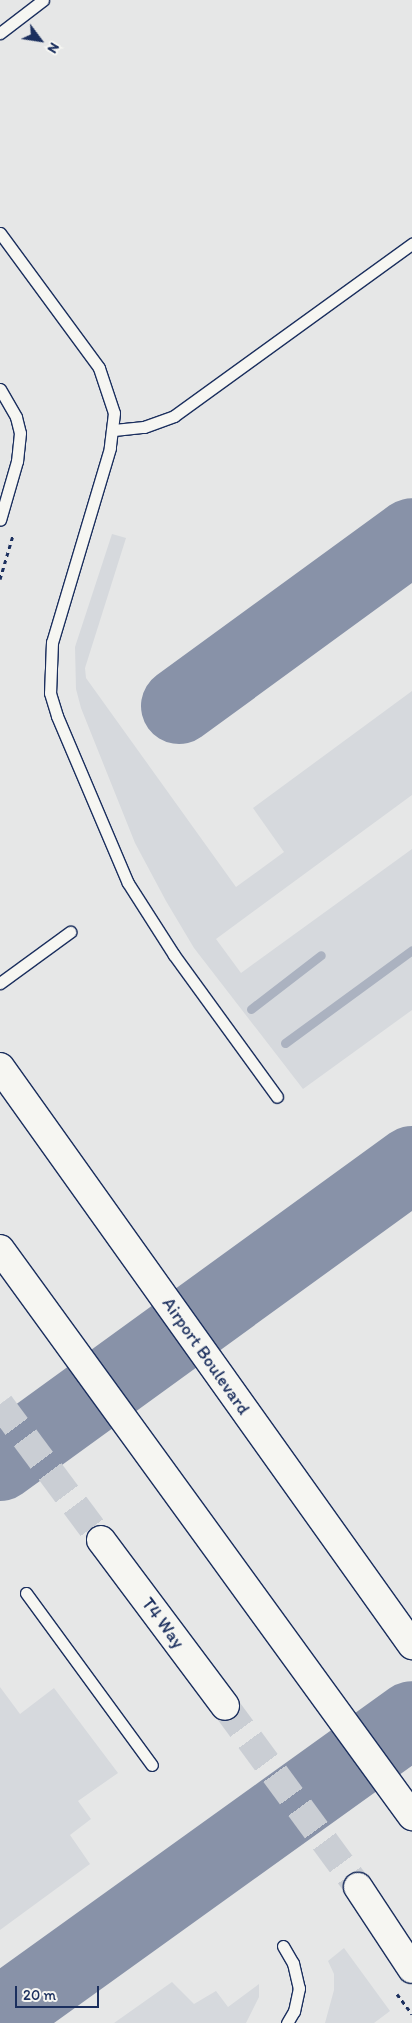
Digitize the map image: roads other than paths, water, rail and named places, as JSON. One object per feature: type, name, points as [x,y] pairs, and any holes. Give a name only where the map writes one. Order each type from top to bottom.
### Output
[{"type":"main road","name":"Airport Boulevard","points":[[0,1067],[412,1645]]},
{"type":"main road","points":[[0,1248],[412,1816]]},
{"type":"main road","name":"T4 Way","points":[[101,1540],[225,1706]]},
{"type":"main road","points":[[358,1888],[412,1969]]},
{"type":"lane","points":[[0,34],[43,0]]},
{"type":"lane","points":[[0,233],[100,368],[114,413],[114,430],[52,642],[50,693],[57,716],[128,883],[174,955],[277,1097]]},
{"type":"lane","points":[[114,430],[144,427],[174,416],[412,244]]},
{"type":"lane","points":[[0,389],[16,417],[20,432],[17,461],[0,520]]},
{"type":"lane","points":[[0,983],[70,932]]},
{"type":"lane","points":[[26,1592],[152,1765]]},
{"type":"lane","points":[[283,1946],[293,1963],[299,1988],[294,2011],[287,2023]]},
{"type":"waterway","points":[[285,1043],[412,950]]},
{"type":"waterway","points":[[251,1009],[321,955]]},
{"type":"tunnel","points":[[0,1404],[101,1540]]},
{"type":"tunnel","points":[[225,1706],[358,1887]]}]
